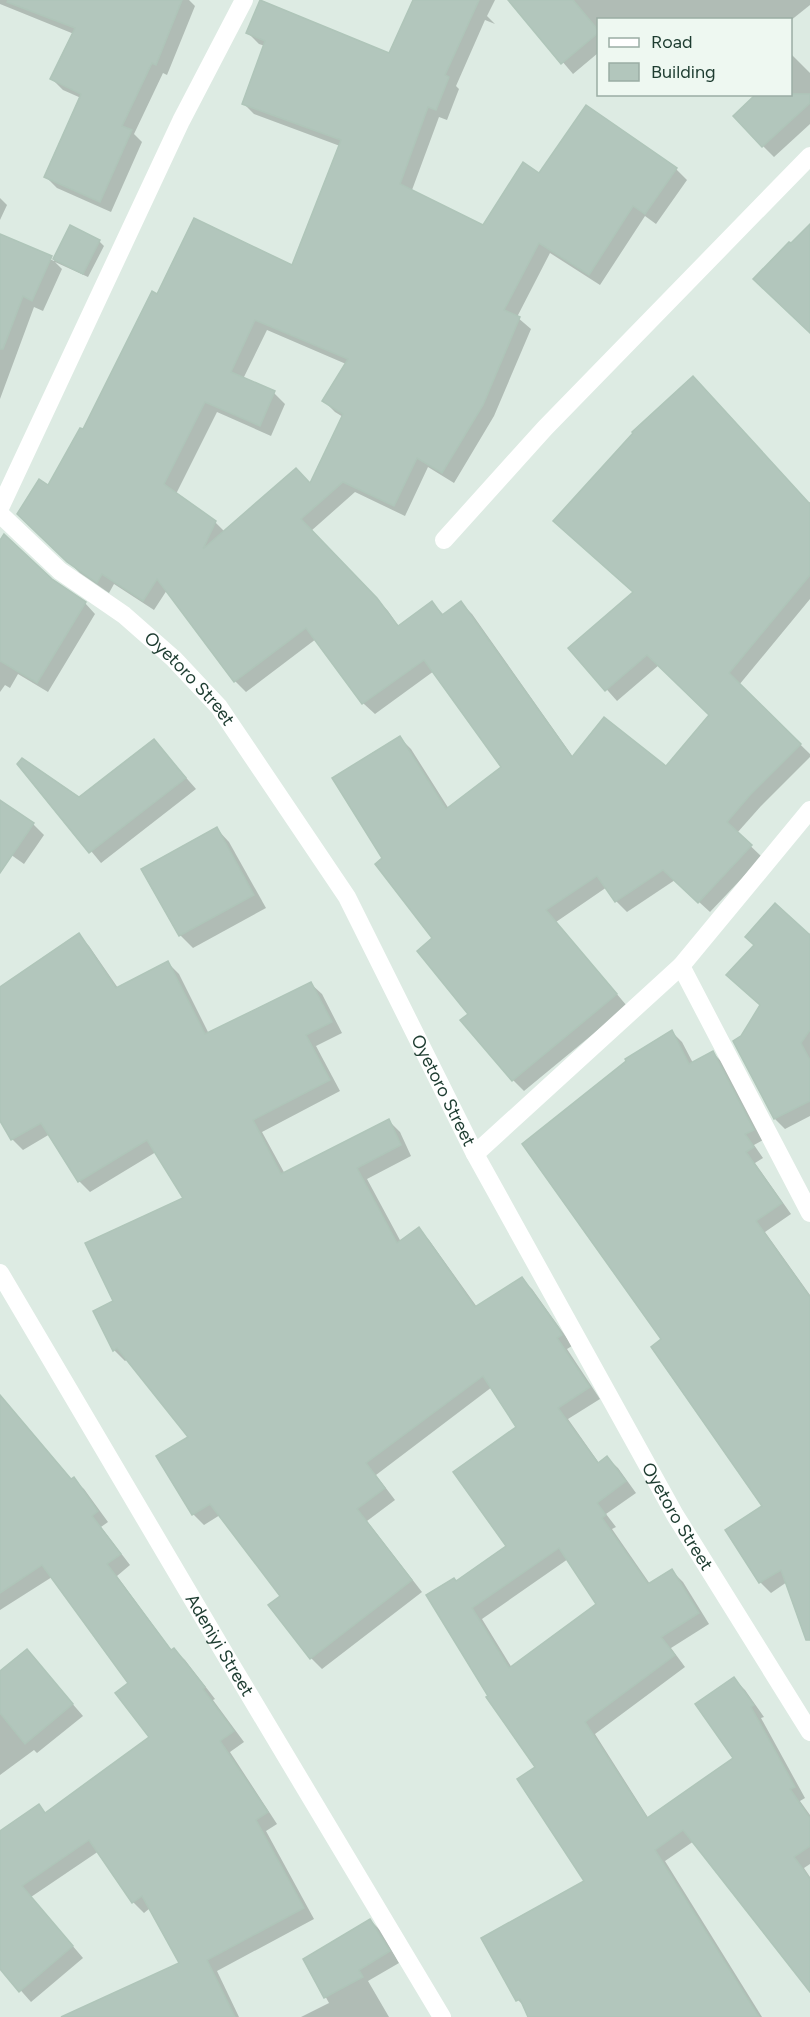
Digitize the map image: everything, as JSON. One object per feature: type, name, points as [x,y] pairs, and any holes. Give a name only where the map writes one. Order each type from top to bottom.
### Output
[{"type":"street","points":[[0,508],[181,121],[244,0]]},
{"type":"street","points":[[444,540],[545,428],[810,156]]},
{"type":"street","name":"Oyetoro Street","points":[[0,514],[60,571],[124,615],[166,652],[219,707],[347,897],[475,1154],[675,1515],[810,1732]]},
{"type":"street","points":[[475,1154],[681,966],[810,810]]},
{"type":"street","points":[[681,966],[810,1213]]},
{"type":"street","name":"Adeniyi Street","points":[[0,1273],[442,2017]]},
{"type":"building","points":[[8,0],[182,0],[156,65],[152,63],[122,126],[132,130],[100,202],[44,177],[81,94],[50,79],[75,28],[7,2]]},
{"type":"building","points":[[260,0],[389,53],[413,0],[479,0],[445,75],[449,77],[436,110],[428,107],[400,184],[483,225],[523,162],[539,173],[586,105],[677,168],[645,214],[633,206],[589,275],[539,243],[504,310],[520,317],[483,405],[442,473],[417,458],[394,506],[343,482],[301,519],[377,598],[398,626],[432,601],[442,615],[461,601],[572,757],[604,717],[666,766],[709,715],[647,655],[605,691],[568,648],[633,592],[553,521],[632,432],[693,376],[810,504],[810,575],[729,673],[801,744],[750,795],[727,822],[752,845],[698,903],[663,870],[615,902],[597,876],[546,910],[617,994],[512,1081],[460,1020],[468,1014],[417,951],[432,938],[375,864],[382,858],[332,778],[400,736],[446,809],[501,767],[424,660],[362,704],[306,628],[234,682],[157,579],[143,601],[102,574],[97,583],[67,562],[17,514],[39,479],[48,485],[80,428],[83,429],[152,291],[157,294],[194,218],[292,265],[341,140],[242,104],[265,41],[246,33]],"holes":[[[255,320],[348,359],[322,401],[343,414],[310,483],[296,468],[203,549],[216,521],[164,484],[205,402],[260,426],[275,391],[231,372]]]},
{"type":"building","points":[[508,0],[573,0],[597,29],[597,34],[561,64]]},
{"type":"building","points":[[810,94],[810,103],[762,147],[733,116],[754,96]]},
{"type":"building","points":[[810,224],[810,333],[753,279]]},
{"type":"building","points":[[70,225],[100,240],[83,274],[53,259]]},
{"type":"building","points":[[0,234],[52,256],[32,301],[23,296],[3,349],[0,349]]},
{"type":"building","points":[[4,534],[52,579],[86,602],[37,683],[0,661],[0,540]]},
{"type":"building","points":[[154,739],[186,778],[89,853],[17,764],[22,758],[79,797]]},
{"type":"building","points":[[0,800],[34,823],[0,873]]},
{"type":"building","points":[[217,827],[254,895],[179,936],[141,869]]},
{"type":"building","points":[[775,903],[810,935],[810,1030],[801,1043],[810,1060],[810,1101],[774,1119],[733,1041],[741,1036],[760,1005],[726,975],[754,945],[745,937]]},
{"type":"building","points":[[79,933],[116,988],[168,961],[205,1034],[311,982],[332,1022],[306,1035],[330,1080],[253,1120],[281,1174],[389,1119],[401,1145],[357,1168],[397,1243],[419,1227],[475,1307],[522,1277],[559,1329],[562,1335],[557,1338],[590,1387],[558,1408],[598,1463],[607,1456],[626,1481],[597,1503],[606,1515],[602,1518],[648,1584],[672,1569],[699,1613],[661,1637],[675,1655],[585,1722],[647,1818],[733,1758],[695,1704],[734,1677],[754,1705],[751,1707],[795,1787],[790,1789],[810,1818],[810,1846],[794,1857],[810,1879],[810,1992],[683,1830],[655,1850],[759,2017],[528,2017],[520,1999],[516,2001],[481,1938],[584,1881],[517,1779],[535,1767],[486,1697],[488,1696],[426,1595],[454,1578],[456,1581],[506,1546],[453,1472],[516,1427],[483,1376],[366,1463],[385,1488],[357,1509],[412,1580],[310,1659],[268,1605],[280,1596],[210,1504],[192,1515],[156,1456],[188,1437],[117,1348],[113,1351],[93,1311],[113,1301],[85,1243],[183,1198],[147,1140],[78,1182],[41,1123],[11,1140],[0,1121],[0,987]],"holes":[[[559,1548],[596,1604],[509,1668],[472,1608]]]},
{"type":"building","points":[[672,1030],[689,1064],[713,1051],[754,1130],[745,1134],[754,1147],[746,1152],[782,1203],[756,1221],[810,1297],[810,1640],[806,1640],[781,1570],[759,1583],[725,1530],[762,1506],[651,1347],[661,1339],[522,1144],[626,1061],[625,1059]]},
{"type":"building","points":[[0,1395],[71,1479],[74,1477],[98,1511],[92,1516],[121,1554],[107,1564],[171,1650],[174,1648],[205,1687],[203,1689],[234,1731],[220,1741],[268,1812],[256,1820],[304,1908],[207,1960],[235,2017],[61,2017],[179,1963],[142,1896],[132,1903],[89,1840],[22,1886],[73,1946],[19,1992],[0,1969],[0,1831],[39,1804],[45,1813],[149,1737],[115,1693],[128,1683],[42,1565],[0,1593]]},
{"type":"building","points":[[27,1649],[73,1704],[25,1744],[0,1713],[0,1671]]},
{"type":"building","points":[[370,1919],[390,1951],[359,1970],[363,1977],[324,1998],[303,1959]]}]
